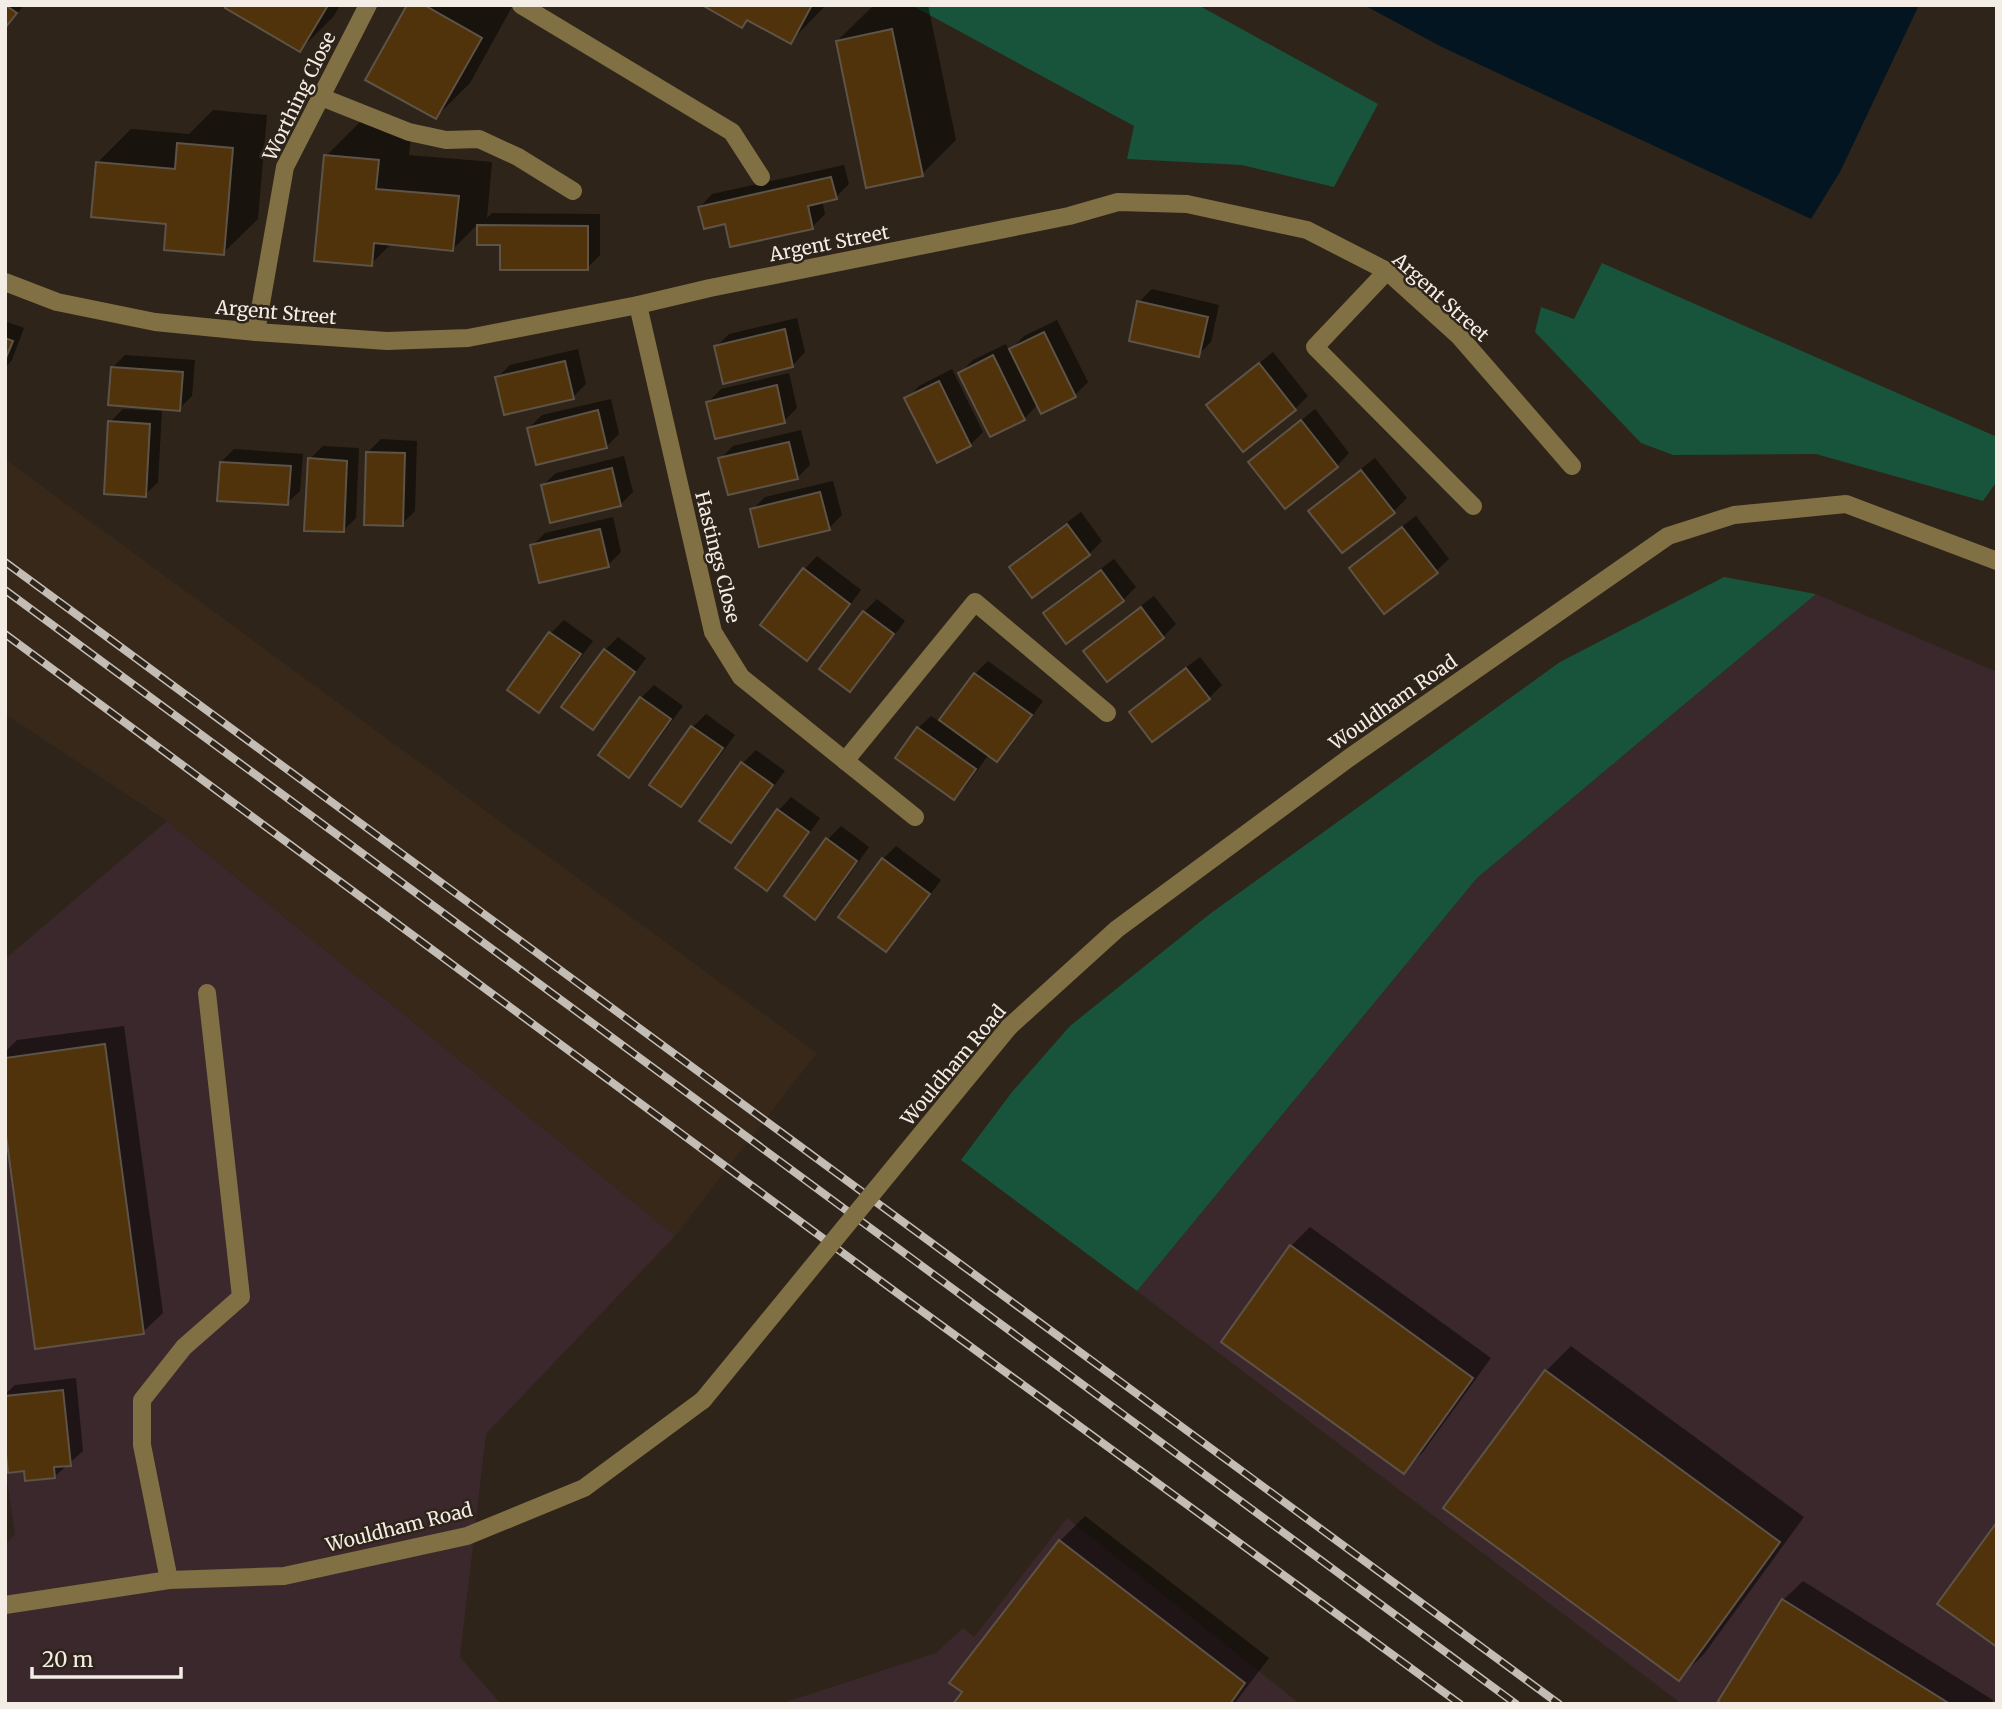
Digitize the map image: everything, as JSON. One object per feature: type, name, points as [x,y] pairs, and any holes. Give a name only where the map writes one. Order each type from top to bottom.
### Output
[{"type":"street","name":"Worthing Close","points":[[256,332],[285,167],[368,5]]},
{"type":"street","points":[[521,5],[732,132],[761,177]]},
{"type":"street","points":[[321,97],[409,132],[446,141],[479,139],[518,158],[573,191]]},
{"type":"street","name":"Argent Street","points":[[5,282],[57,302],[155,322],[387,341],[468,338],[638,306],[709,288],[1069,216],[1118,202],[1187,204],[1307,230],[1387,271],[1459,337],[1572,466]]},
{"type":"street","points":[[1387,271],[1315,346],[1473,506]]},
{"type":"street","name":"Hastings Close","points":[[638,306],[713,632],[741,677],[915,817]]},
{"type":"street","name":"Wouldham Road","points":[[5,1605],[169,1580],[284,1576],[467,1536],[584,1488],[703,1400],[1009,1027],[1117,929],[1349,758],[1668,536],[1734,514],[1846,504],[1997,561]]},
{"type":"street","points":[[845,761],[975,602],[1107,713]]},
{"type":"street","points":[[169,1580],[142,1445],[142,1400],[184,1346],[241,1297],[207,993]]},
{"type":"shaded area","points":[[5,459],[817,1053],[675,1236],[167,821],[5,714]]},
{"type":"shaded area","points":[[1816,594],[1997,672],[1997,1704],[1682,1704],[1137,1291],[1477,878]]},
{"type":"shaded area","points":[[167,821],[675,1236],[486,1434],[460,1657],[501,1704],[5,1704],[5,1545],[15,1534],[5,1467],[5,959]]},
{"type":"shaded area","points":[[1067,1518],[1300,1704],[780,1704],[936,1653],[963,1628],[974,1637]]},
{"type":"green space","points":[[911,5],[1198,5],[1378,104],[1334,187],[1242,165],[1127,159],[1134,126]]},
{"type":"green space","points":[[1602,263],[1997,437],[1997,481],[1983,501],[1816,454],[1673,455],[1641,443],[1535,332],[1541,307],[1574,319]]},
{"type":"green space","points":[[1724,577],[1816,594],[1477,878],[1137,1291],[961,1160],[1012,1092],[1070,1026],[1211,913],[1560,662]]},
{"type":"water","points":[[1364,5],[1919,5],[1840,172],[1811,219],[1442,47]]},
{"type":"building","points":[[5,5],[17,13],[5,28]]},
{"type":"building","points":[[227,5],[327,7],[300,52],[225,8]]},
{"type":"building","points":[[407,5],[424,5],[482,38],[436,119],[365,80]]},
{"type":"building","points":[[702,5],[812,5],[791,44],[747,20],[742,28]]},
{"type":"building","points":[[892,29],[923,176],[866,188],[836,41]]},
{"type":"building","points":[[177,143],[233,148],[224,255],[164,250],[166,224],[91,217],[96,162],[175,169]]},
{"type":"building","points":[[324,155],[379,160],[376,189],[459,196],[453,251],[374,243],[372,266],[314,261]]},
{"type":"building","points":[[831,177],[837,199],[808,206],[813,229],[730,247],[725,224],[704,229],[698,207]]},
{"type":"building","points":[[477,225],[588,226],[588,270],[500,270],[500,245],[477,245]]},
{"type":"building","points":[[1137,301],[1208,317],[1199,357],[1129,341]]},
{"type":"building","points":[[785,329],[793,367],[723,384],[714,346]]},
{"type":"building","points":[[1044,332],[1076,397],[1041,414],[1009,349]]},
{"type":"building","points":[[5,338],[13,341],[5,360]]},
{"type":"building","points":[[993,355],[1025,420],[990,437],[958,373]]},
{"type":"building","points":[[565,361],[574,399],[504,415],[495,377]]},
{"type":"building","points":[[1259,363],[1296,410],[1243,452],[1206,405]]},
{"type":"building","points":[[111,367],[183,372],[180,411],[108,405]]},
{"type":"building","points":[[939,381],[971,446],[937,463],[904,398]]},
{"type":"building","points":[[777,385],[785,423],[715,439],[706,402]]},
{"type":"building","points":[[598,410],[607,448],[536,465],[527,428]]},
{"type":"building","points":[[1301,420],[1338,467],[1285,509],[1248,462]]},
{"type":"building","points":[[108,421],[150,424],[146,497],[104,494]]},
{"type":"building","points":[[789,442],[798,479],[728,495],[718,458]]},
{"type":"building","points":[[366,452],[405,453],[403,526],[364,525]]},
{"type":"building","points":[[308,458],[347,461],[344,532],[304,531]]},
{"type":"building","points":[[220,462],[291,466],[288,505],[217,501]]},
{"type":"building","points":[[612,468],[621,506],[550,523],[541,485]]},
{"type":"building","points":[[1361,470],[1395,513],[1342,553],[1308,511]]},
{"type":"building","points":[[820,492],[830,530],[759,547],[750,509]]},
{"type":"building","points":[[1067,524],[1090,555],[1032,598],[1009,567]]},
{"type":"building","points":[[1402,527],[1438,573],[1384,614],[1349,568]]},
{"type":"building","points":[[600,529],[609,567],[539,583],[530,545]]},
{"type":"building","points":[[803,568],[850,604],[807,661],[760,625]]},
{"type":"building","points":[[1101,570],[1124,601],[1066,644],[1043,613]]},
{"type":"building","points":[[1141,607],[1164,638],[1107,682],[1083,651]]},
{"type":"building","points":[[863,611],[894,634],[850,692],[819,669]]},
{"type":"building","points":[[549,632],[581,654],[539,713],[507,690]]},
{"type":"building","points":[[604,649],[635,672],[593,730],[561,707]]},
{"type":"building","points":[[1186,668],[1210,699],[1152,742],[1129,712]]},
{"type":"building","points":[[974,673],[1032,715],[997,762],[939,720]]},
{"type":"building","points":[[640,697],[671,719],[629,778],[598,755]]},
{"type":"building","points":[[691,726],[723,748],[681,807],[649,785]]},
{"type":"building","points":[[917,727],[976,769],[954,800],[895,758]]},
{"type":"building","points":[[741,762],[773,785],[731,843],[699,821]]},
{"type":"building","points":[[777,809],[809,832],[767,891],[735,868]]},
{"type":"building","points":[[826,838],[857,861],[815,920],[784,896]]},
{"type":"building","points":[[882,858],[930,894],[886,952],[838,917]]},
{"type":"building","points":[[105,1044],[144,1334],[35,1349],[5,1128],[5,1058]]},
{"type":"building","points":[[1290,1245],[1473,1378],[1404,1474],[1221,1342]]},
{"type":"building","points":[[1545,1370],[1780,1542],[1679,1681],[1443,1508]]},
{"type":"building","points":[[63,1390],[71,1466],[54,1467],[55,1478],[25,1481],[24,1471],[8,1473],[5,1396]]},
{"type":"building","points":[[1997,1522],[1997,1647],[1937,1604]]},
{"type":"building","points":[[1059,1540],[1245,1683],[1230,1704],[953,1704],[962,1692],[949,1683]]},
{"type":"building","points":[[1782,1599],[1950,1704],[1722,1704],[1718,1701]]},
{"type":"railway","points":[[5,562],[1559,1704]]},
{"type":"railway","points":[[5,590],[1516,1704]]},
{"type":"railway","points":[[5,634],[893,1290],[1460,1704]]}]
